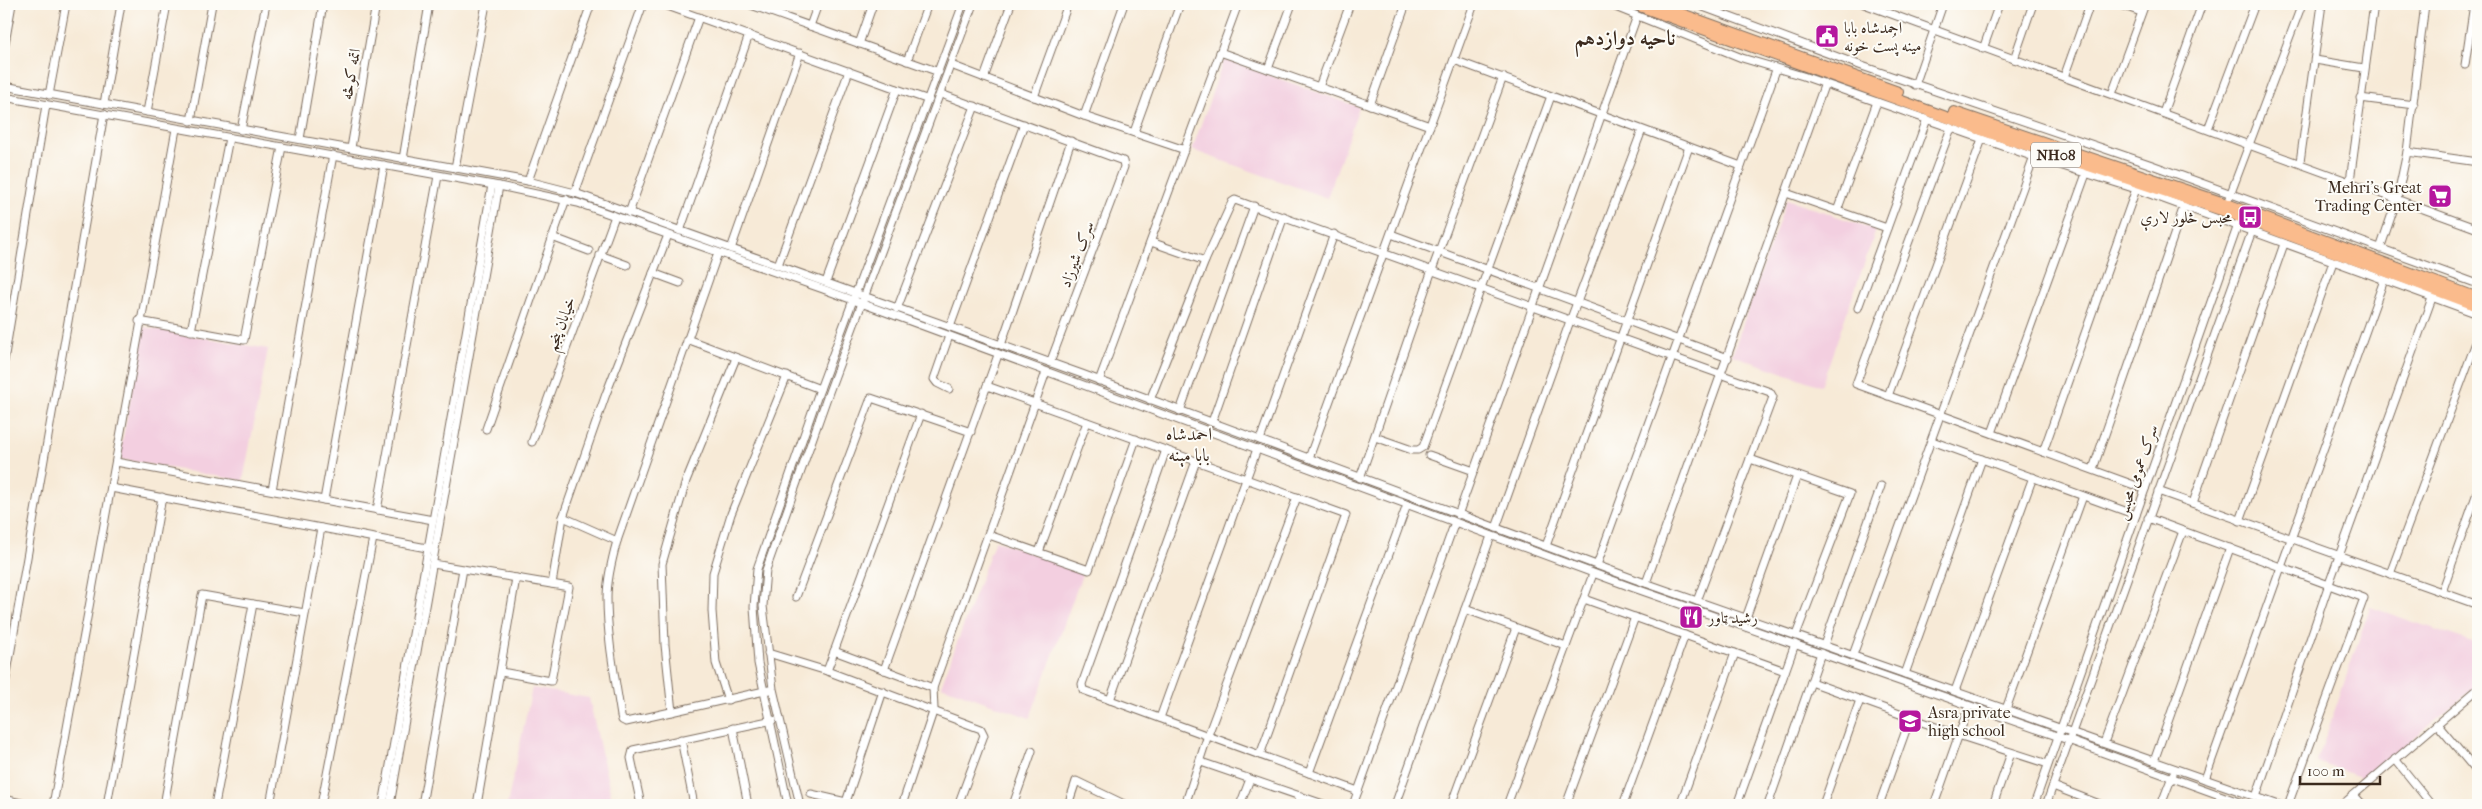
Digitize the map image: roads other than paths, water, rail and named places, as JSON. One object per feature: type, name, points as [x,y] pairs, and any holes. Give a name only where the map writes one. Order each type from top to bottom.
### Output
[{"type":"highway","name":"NH08","points":[[1634,4],[1990,133],[2227,203],[2239,222],[2478,306]]},
{"type":"highway","name":"NH08","points":[[1654,4],[1975,120],[2227,203],[2478,298]]},
{"type":"street","points":[[4,49],[12,4]]},
{"type":"street","points":[[49,95],[66,4]]},
{"type":"street","points":[[104,104],[121,4]]},
{"type":"street","points":[[147,112],[167,4]]},
{"type":"street","points":[[191,121],[212,4]]},
{"type":"street","points":[[242,130],[266,4]]},
{"type":"street","points":[[300,139],[323,4]]},
{"type":"street","name":"اتمه کوڅه","points":[[351,148],[376,4]]},
{"type":"street","points":[[402,158],[429,4]]},
{"type":"street","points":[[455,168],[486,4]]},
{"type":"street","points":[[528,181],[591,4]]},
{"type":"street","points":[[575,193],[643,4]]},
{"type":"street","points":[[662,4],[929,100]]},
{"type":"street","points":[[748,4],[759,6],[939,72]]},
{"type":"street","points":[[810,26],[818,4]]},
{"type":"street","points":[[859,44],[873,4]]},
{"type":"street","points":[[907,61],[928,4]]},
{"type":"street","points":[[788,805],[758,663],[754,607],[757,569],[820,389],[929,100],[963,4]]},
{"type":"street","points":[[800,805],[772,689],[763,606],[763,587],[769,558],[973,4]]},
{"type":"street","points":[[984,78],[1011,4]]},
{"type":"street","points":[[1034,97],[1068,4]]},
{"type":"street","points":[[1084,116],[1124,4]]},
{"type":"street","points":[[1134,132],[1180,4]]},
{"type":"street","points":[[1099,381],[1238,4]]},
{"type":"street","points":[[1268,69],[1292,4]]},
{"type":"street","points":[[1318,87],[1350,4]]},
{"type":"street","points":[[1370,105],[1406,4]]},
{"type":"street","points":[[1309,458],[1474,4]]},
{"type":"street","points":[[1608,4],[1709,46],[1776,70],[1825,84],[2034,157],[2239,222]]},
{"type":"street","points":[[1694,4],[1915,85],[2152,165],[2227,203],[2380,249],[2478,284]]},
{"type":"street","points":[[1864,4],[1883,7],[1983,49],[2300,162],[2478,229]]},
{"type":"street","points":[[1915,85],[1944,4]]},
{"type":"street","points":[[1983,49],[1999,4]]},
{"type":"street","points":[[2014,59],[2033,4]]},
{"type":"street","points":[[2064,77],[2090,4]]},
{"type":"street","points":[[2118,4],[2141,12]]},
{"type":"street","points":[[2112,94],[2145,4]]},
{"type":"street","points":[[2163,113],[2202,4]]},
{"type":"street","points":[[2208,129],[2255,4]]},
{"type":"street","points":[[2227,203],[2302,4]]},
{"type":"street","points":[[2300,162],[2322,4]]},
{"type":"street","points":[[2350,181],[2374,4]]},
{"type":"street","points":[[2380,249],[2397,199],[2407,152],[2425,4]]},
{"type":"street","points":[[2465,65],[2474,4]]},
{"type":"street","points":[[1458,515],[1541,289],[1637,16]]},
{"type":"street","points":[[629,213],[699,17]]},
{"type":"street","points":[[680,231],[749,35]]},
{"type":"street","points":[[946,51],[955,54]]},
{"type":"street","points":[[1220,52],[1430,126]]},
{"type":"street","points":[[730,250],[800,53]]},
{"type":"street","points":[[1454,60],[1741,166]]},
{"type":"street","points":[[2315,60],[2364,68]]},
{"type":"street","points":[[951,65],[1084,116],[1185,150]]},
{"type":"street","points":[[1596,565],[1776,70]]},
{"type":"street","points":[[778,265],[849,71]]},
{"type":"street","points":[[1360,478],[1438,252],[1503,77]]},
{"type":"street","points":[[1646,583],[1825,84]]},
{"type":"street","points":[[4,86],[191,121],[351,148],[560,188],[730,250],[826,282],[856,296],[863,303],[998,355],[1594,574],[2057,736],[2247,805]]},
{"type":"street","points":[[826,282],[897,89]]},
{"type":"street","points":[[941,94],[1071,141],[1001,345]]},
{"type":"street","points":[[1375,437],[1412,450],[1418,450],[1422,447],[1551,96]]},
{"type":"street","points":[[4,109],[5,97],[562,198],[718,253],[856,296],[866,296],[1596,565],[2279,805]]},
{"type":"street","points":[[2360,98],[2414,105]]},
{"type":"street","points":[[1838,211],[1877,102]]},
{"type":"street","points":[[4,361],[46,105]]},
{"type":"street","points":[[897,309],[974,106]]},
{"type":"street","points":[[4,690],[104,114]]},
{"type":"street","points":[[1858,308],[1927,119]]},
{"type":"street","points":[[950,327],[1024,124]]},
{"type":"street","points":[[1951,128],[1856,384],[2145,488]]},
{"type":"street","points":[[54,805],[116,462],[139,322],[176,129]]},
{"type":"street","points":[[1496,528],[1576,302],[1642,130]]},
{"type":"street","points":[[191,331],[229,138]]},
{"type":"street","points":[[1888,396],[1982,138]]},
{"type":"street","name":"سرک شیرزاد","points":[[1050,363],[1124,167],[1123,161],[1116,157],[1071,141]]},
{"type":"street","points":[[139,322],[244,340],[282,147]]},
{"type":"street","points":[[1546,546],[1689,147]]},
{"type":"street","points":[[2407,152],[2478,162]]},
{"type":"street","points":[[272,490],[333,155]]},
{"type":"street","points":[[1853,655],[1942,415],[2034,157]]},
{"type":"street","points":[[324,500],[384,165]]},
{"type":"street","points":[[1992,433],[2086,174]]},
{"type":"street","points":[[377,510],[438,176]]},
{"type":"street","points":[[390,805],[433,564],[434,520],[496,185]]},
{"type":"street","points":[[383,805],[432,549],[496,185]]},
{"type":"street","points":[[486,429],[552,237],[562,198],[560,188]]},
{"type":"street","points":[[2043,452],[2136,190]]},
{"type":"street","points":[[1786,193],[1887,228]]},
{"type":"street","points":[[1150,400],[1205,261],[1232,202],[1235,200],[1671,356],[1772,394],[1697,601]]},
{"type":"street","points":[[1180,411],[1254,206]]},
{"type":"street","points":[[2093,469],[2184,206]]},
{"type":"street","name":"خیابان پنجم","points":[[532,442],[615,216]]},
{"type":"street","points":[[1212,422],[1284,216]]},
{"type":"street","name":"سرک عمومی محبس","points":[[2034,805],[2239,222]]},
{"type":"street","points":[[2253,227],[2284,244],[2478,314]]},
{"type":"street","name":"سرک عمومی محبس","points":[[2046,805],[2253,227]]},
{"type":"street","points":[[1260,440],[1334,234]]},
{"type":"street","points":[[1391,234],[1728,358]]},
{"type":"street","points":[[552,584],[563,517],[606,394],[668,235]]},
{"type":"street","points":[[552,237],[589,251]]},
{"type":"street","points":[[1151,242],[1205,261]]},
{"type":"street","points":[[2193,504],[2284,244]]},
{"type":"street","points":[[718,253],[617,541],[610,570],[607,597],[609,636],[622,720],[626,722],[772,689]]},
{"type":"street","points":[[600,255],[627,265]]},
{"type":"street","points":[[2240,520],[2333,262]]},
{"type":"street","points":[[653,273],[680,283]]},
{"type":"street","points":[[2205,779],[2384,280]]},
{"type":"street","points":[[2256,797],[2329,584],[2432,298]]},
{"type":"street","points":[[949,336],[934,379],[937,384],[949,389]]},
{"type":"street","points":[[2390,574],[2478,337]]},
{"type":"street","points":[[687,339],[820,389]]},
{"type":"street","points":[[884,670],[998,355]]},
{"type":"street","points":[[672,712],[662,564],[686,481],[736,358]]},
{"type":"street","points":[[902,805],[934,709],[933,688],[1046,372]]},
{"type":"street","points":[[728,700],[716,663],[712,611],[713,573],[731,514],[787,376]]},
{"type":"street","points":[[988,386],[1346,515],[1260,755]]},
{"type":"street","points":[[796,597],[870,398],[971,432]]},
{"type":"street","points":[[828,671],[920,414]]},
{"type":"street","points":[[1039,552],[1087,422]]},
{"type":"street","points":[[989,534],[1089,570],[1136,439]]},
{"type":"street","points":[[1932,441],[2136,515]]},
{"type":"street","points":[[1160,718],[1257,449]]},
{"type":"street","points":[[1166,450],[1082,684],[1083,690],[1358,790]]},
{"type":"street","points":[[1296,463],[1299,455]]},
{"type":"street","points":[[1429,455],[1474,470]]},
{"type":"street","points":[[1750,459],[1850,494],[1796,636]]},
{"type":"street","points":[[1905,674],[1982,459]]},
{"type":"street","points":[[1110,700],[1196,461]]},
{"type":"street","points":[[116,462],[434,520]]},
{"type":"street","points":[[2153,468],[2165,472]]},
{"type":"street","points":[[1746,618],[1797,476]]},
{"type":"street","points":[[1955,691],[2033,478]]},
{"type":"street","points":[[1824,645],[1881,486]]},
{"type":"street","points":[[111,488],[432,549]]},
{"type":"street","points":[[2442,592],[2478,490]]},
{"type":"street","points":[[2158,491],[2478,605]]},
{"type":"street","points":[[2006,709],[2083,496]]},
{"type":"street","points":[[107,805],[162,497]]},
{"type":"street","points":[[1185,805],[1201,762],[1208,734],[1297,497]]},
{"type":"street","points":[[1309,772],[1407,504]]},
{"type":"street","points":[[563,517],[617,541]]},
{"type":"street","points":[[2148,518],[2329,584],[2362,597],[2364,600],[2288,805]]},
{"type":"street","points":[[1353,805],[1455,522]]},
{"type":"street","points":[[270,805],[321,528]]},
{"type":"street","points":[[2104,743],[2183,531]]},
{"type":"street","points":[[1406,805],[1396,804],[1491,536]]},
{"type":"street","points":[[321,805],[373,538]]},
{"type":"street","points":[[2154,762],[2230,548]]},
{"type":"street","points":[[433,564],[569,587],[570,591],[550,681],[501,672]]},
{"type":"street","points":[[422,805],[463,569]]},
{"type":"street","points":[[1508,805],[1594,574]]},
{"type":"street","points":[[477,805],[516,578]]},
{"type":"street","points":[[164,805],[201,598],[205,595],[305,613]]},
{"type":"street","points":[[1584,599],[1785,671]]},
{"type":"street","points":[[215,805],[253,604]]},
{"type":"street","points":[[1465,609],[1566,646]]},
{"type":"street","points":[[1566,805],[1635,617]]},
{"type":"street","points":[[1451,805],[1516,628]]},
{"type":"street","points":[[1623,805],[1684,635]]},
{"type":"street","points":[[1737,805],[1795,644]]},
{"type":"street","points":[[834,651],[933,688]]},
{"type":"street","points":[[768,653],[828,671],[934,709],[984,732],[958,805]]},
{"type":"street","points":[[1680,805],[1735,653]]},
{"type":"street","points":[[1768,805],[1821,653]]},
{"type":"street","points":[[1811,682],[2011,754],[2048,764]]},
{"type":"street","points":[[811,794],[846,804],[883,691]]},
{"type":"street","points":[[2342,805],[2394,759],[2477,692]]},
{"type":"street","points":[[1823,805],[1860,700]]},
{"type":"street","points":[[1934,805],[1969,706]]},
{"type":"street","points":[[641,805],[631,753],[633,750],[779,718]]},
{"type":"street","points":[[1879,805],[1910,719]]},
{"type":"street","points":[[2437,724],[2478,773]]},
{"type":"street","points":[[733,728],[748,805]]},
{"type":"street","points":[[681,739],[694,805]]},
{"type":"street","points":[[1013,805],[1032,752]]},
{"type":"street","points":[[1992,805],[2011,754]]},
{"type":"street","points":[[2394,759],[2432,805]]},
{"type":"street","points":[[1201,762],[1326,805]]},
{"type":"street","points":[[2162,805],[2175,769]]},
{"type":"street","points":[[1240,805],[1250,779]]},
{"type":"street","points":[[1068,805],[1076,781],[1126,805]]},
{"type":"street","points":[[2053,786],[2102,805]]},
{"type":"street","points":[[2354,795],[2363,805]]},
{"type":"street","points":[[1297,805],[1301,796]]},
{"type":"street","points":[[2218,805],[2222,796]]},
{"type":"street","points":[[4,799],[29,805]]},
{"type":"place","name":"احمدشاه بابا مینه پُست خونه","points":[[1827,36]]},
{"type":"place","name":"Mehri's Great Trading Center","points":[[2440,196]]},
{"type":"place","name":"محبس څلور لارې","points":[[2250,217]]},
{"type":"place","name":"رشید ټاور","points":[[1691,617]]},
{"type":"place","name":"Asra private high school","points":[[1910,721]]},
{"type":"district","name":"ناحیه دوازدهم","points":[[1625,38]]},
{"type":"district","name":"احمدشاه بابا مېنه","points":[[1189,444]]}]
